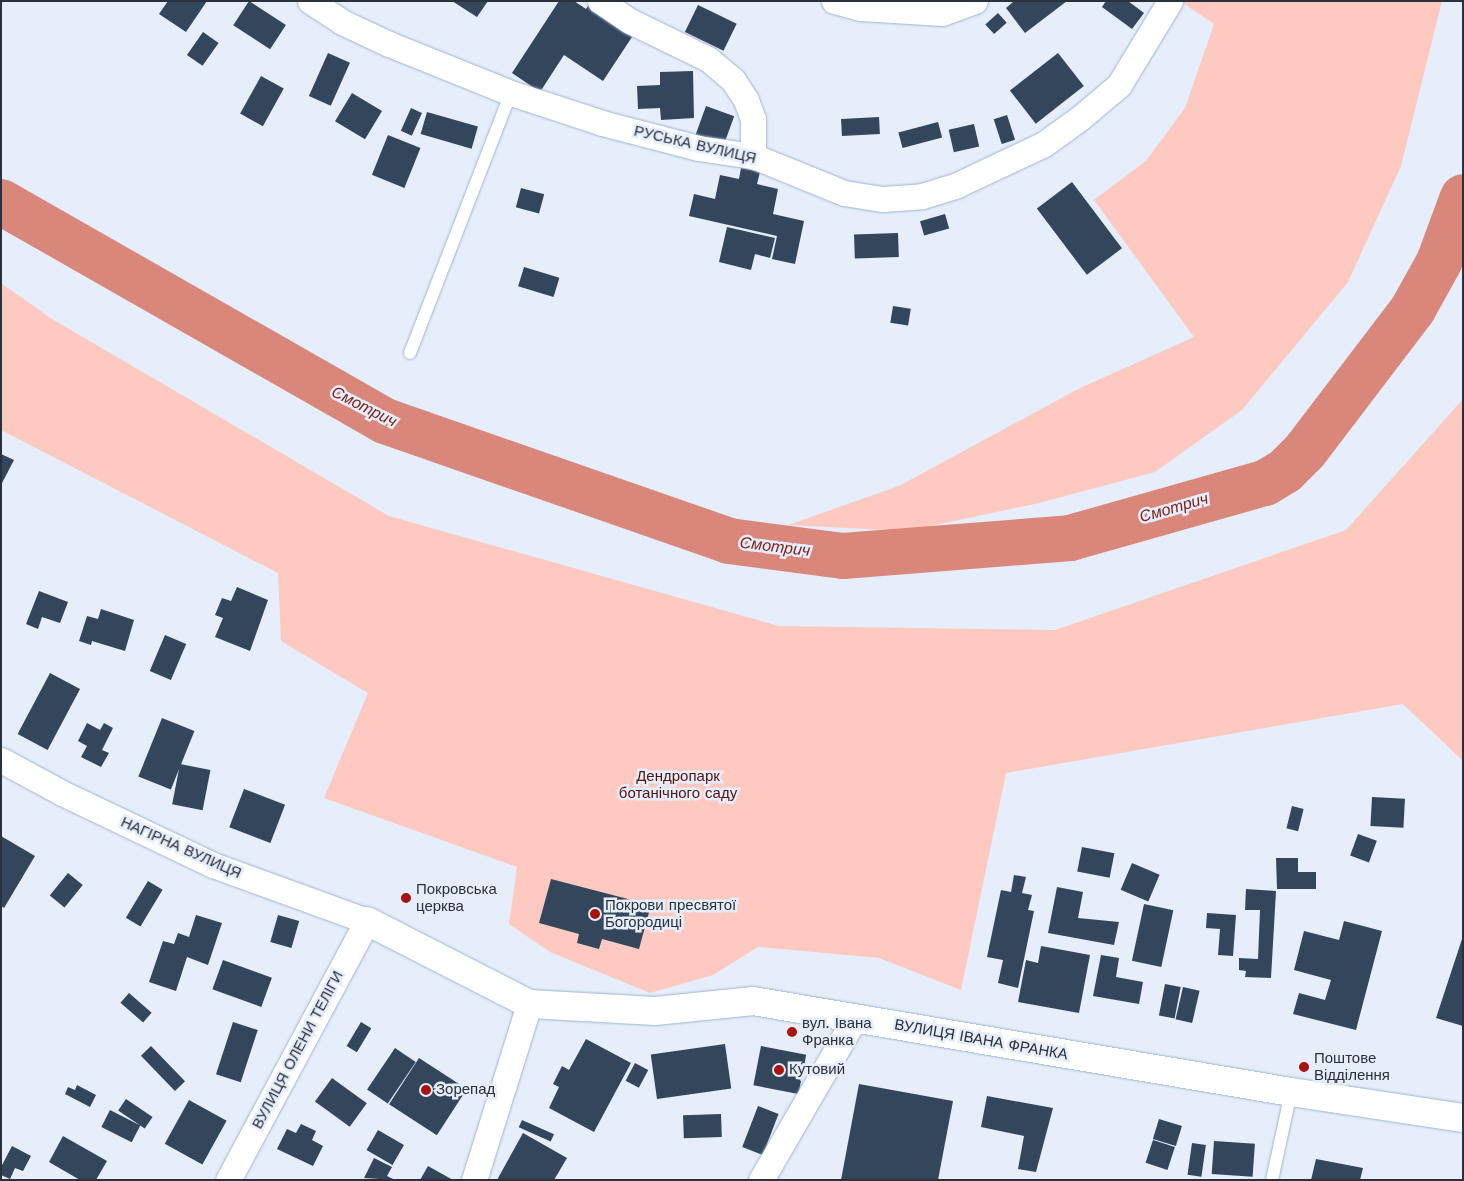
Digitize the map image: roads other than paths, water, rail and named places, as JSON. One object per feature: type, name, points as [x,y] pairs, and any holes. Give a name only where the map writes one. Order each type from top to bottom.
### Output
[{"type":"street","name":"РУСЬКА ВУЛИЦЯ","points":[[310,1],[342,22],[389,44],[511,93],[602,123],[698,148],[753,156],[844,193],[883,200],[922,196],[957,185],[1044,144],[1080,118],[1119,84],[1170,1]]},
{"type":"street","points":[[600,1],[630,20],[708,59],[733,80],[746,100],[753,119],[753,156]]},
{"type":"street","points":[[834,1],[861,8],[942,13],[975,1]]},
{"type":"street","name":"НАГІРНА ВУЛИЦЯ","points":[[1,760],[62,793],[213,865],[368,921]]},
{"type":"street","name":"ВУЛИЦЯ ІВАНА ФРАНКА","points":[[368,921],[529,1004],[655,1012],[754,1001],[1291,1092],[1463,1118]]},
{"type":"street","name":"ВУЛИЦЯ ОЛЕНИ ТЕЛІГИ","points":[[228,1180],[368,921]]},
{"type":"street","points":[[474,1180],[529,1004]]},
{"type":"street","points":[[761,1180],[855,1018]]},
{"type":"lane","points":[[410,353],[511,93]]},
{"type":"lane","points":[[1272,1180],[1291,1092]]},
{"type":"waterway","name":"Смотрич","points":[[1,202],[385,421],[729,541],[843,556],[1070,538],[1265,483],[1285,471],[1305,451],[1413,309],[1439,262],[1463,197]]},
{"type":"place","name":"Покровська церква","points":[[406,898]]},
{"type":"place","name":"Покрови пресвятої Богородиці","points":[[595,914]]},
{"type":"place","name":"вул. Івана Франка","points":[[792,1032]]},
{"type":"place","name":"Поштове Відділення","points":[[1304,1067]]},
{"type":"place","name":"Кутовий","points":[[779,1070]]},
{"type":"place","name":"Зорепад","points":[[426,1090]]},
{"type":"park label","name":"Дендропарк ботанічного саду","points":[[678,784]]}]
